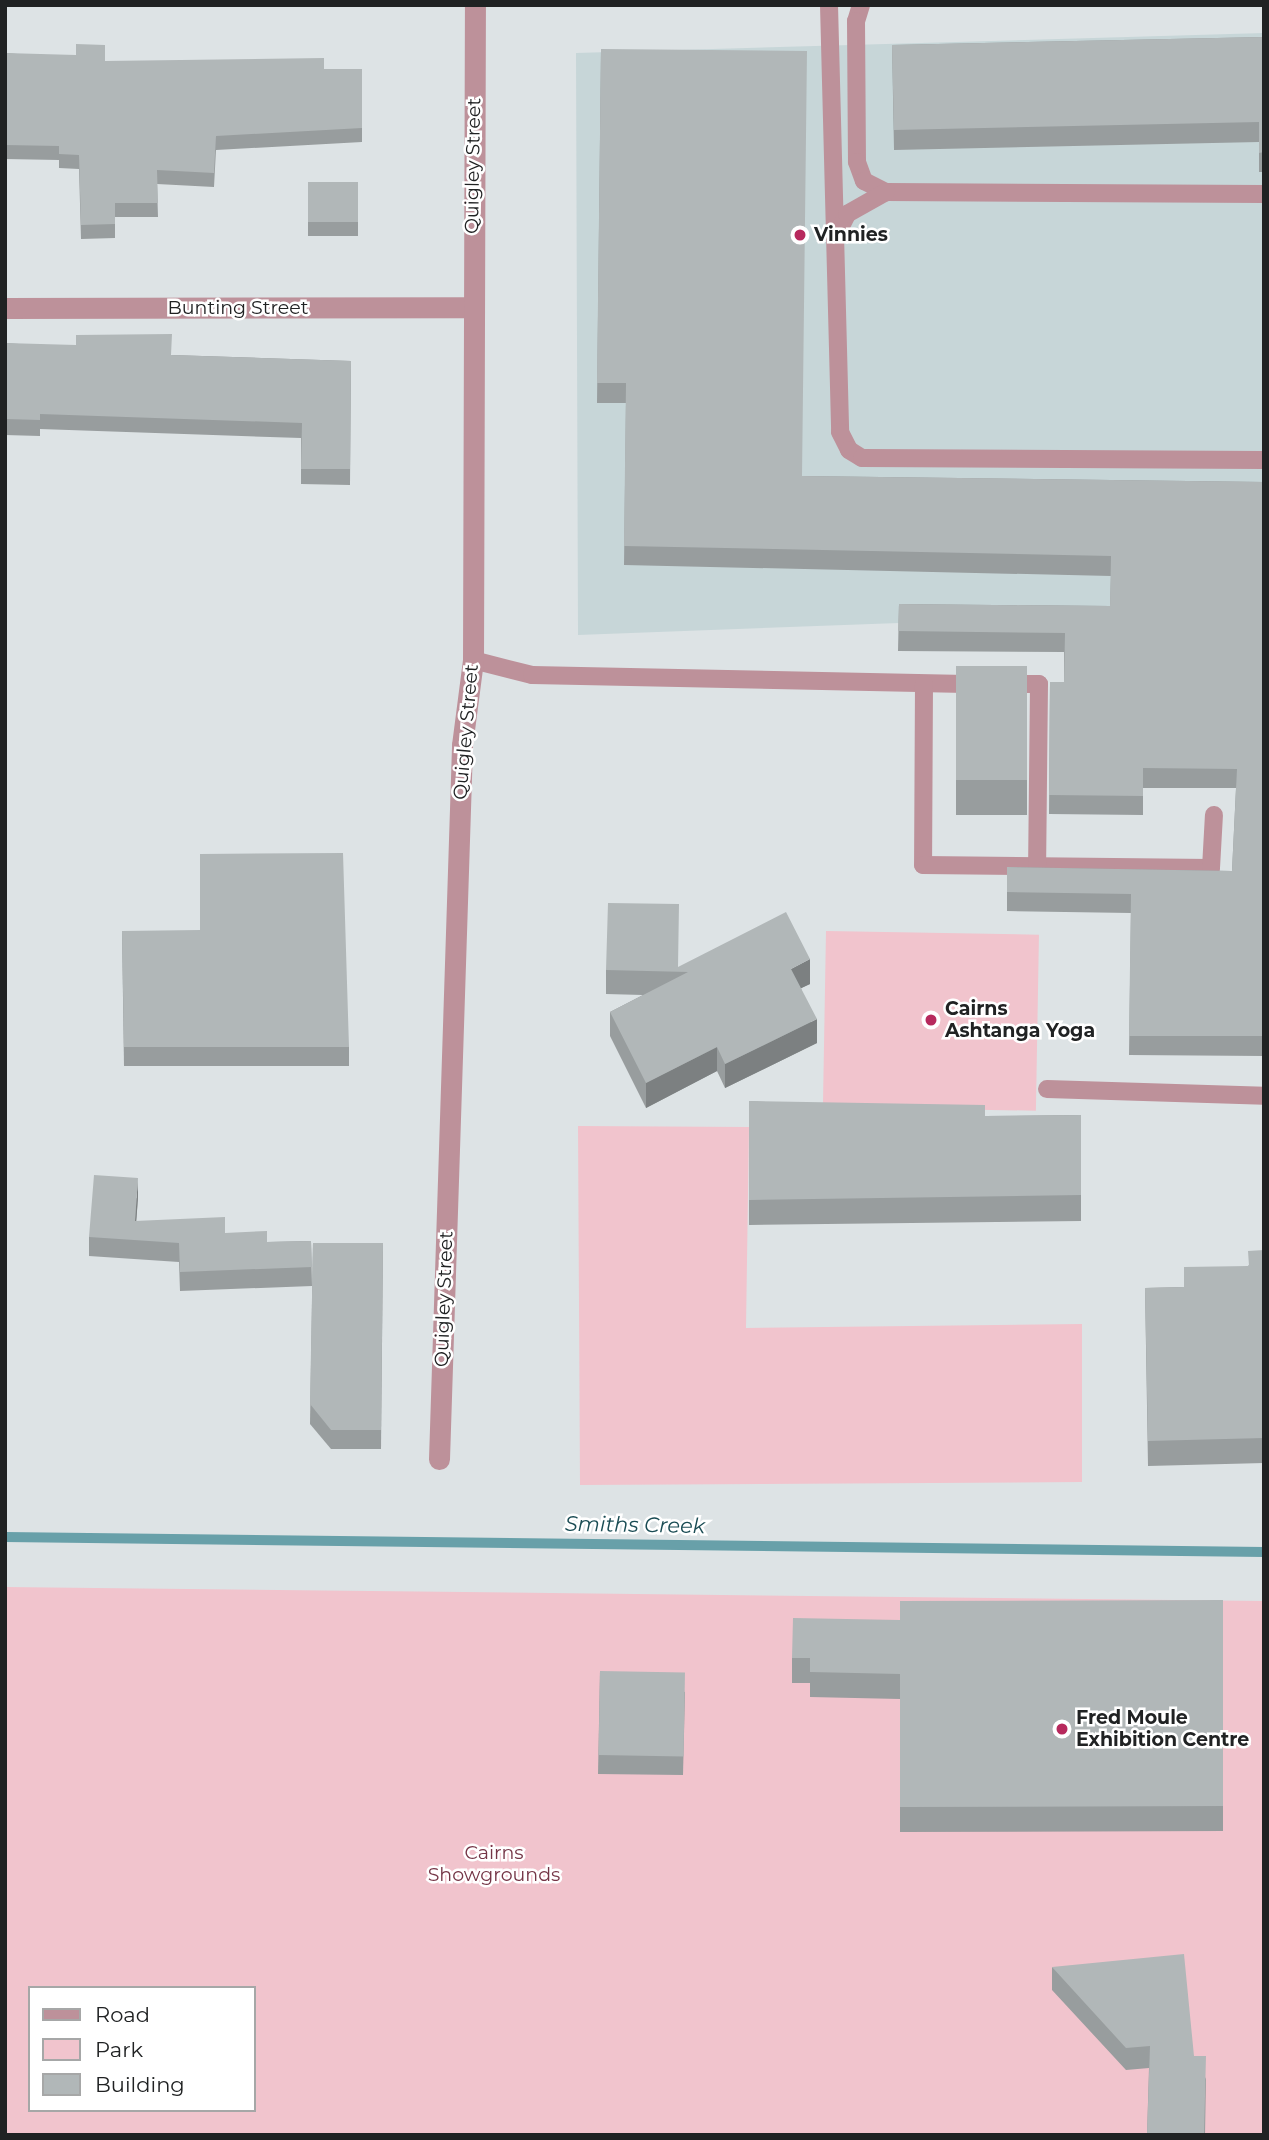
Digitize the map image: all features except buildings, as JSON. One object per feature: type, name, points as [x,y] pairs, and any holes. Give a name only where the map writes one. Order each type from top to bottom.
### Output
[{"type":"street","name":"Quigley Street","points":[[439,1459],[462,745],[473,660],[471,307],[475,5]]},
{"type":"street","name":"Bunting Street","points":[[5,308],[471,307]]},
{"type":"lane","points":[[829,5],[840,432],[862,458],[1264,460]]},
{"type":"lane","points":[[861,5],[856,21],[858,162],[864,181],[886,192],[1264,194]]},
{"type":"lane","points":[[835,239],[847,214],[886,192]]},
{"type":"lane","points":[[473,660],[532,675],[1039,684],[1037,866]]},
{"type":"lane","points":[[924,684],[923,865],[1212,868],[1213,815]]},
{"type":"lane","points":[[1047,1089],[1264,1096]]},
{"type":"shaded area","points":[[1264,33],[1264,628],[899,623],[578,635],[576,53]]},
{"type":"green space","name":"Cairns Ashtanga Yoga","points":[[826,931],[1039,935],[1036,1111],[823,1107]]},
{"type":"green space","points":[[578,1126],[749,1127],[746,1328],[1082,1324],[1082,1482],[580,1485]]},
{"type":"green space","name":"Cairns Showgrounds","points":[[5,1587],[1264,1601],[1264,2135],[5,2135]]},
{"type":"waterway","name":"Smiths Creek","points":[[5,1537],[1264,1552]]},
{"type":"place","name":"Vinnies","points":[[800,235]]},
{"type":"place","name":"Cairns Ashtanga Yoga","points":[[931,1020]]},
{"type":"place","name":"Fred Moule Exhibition Centre","points":[[1062,1729]]}]
